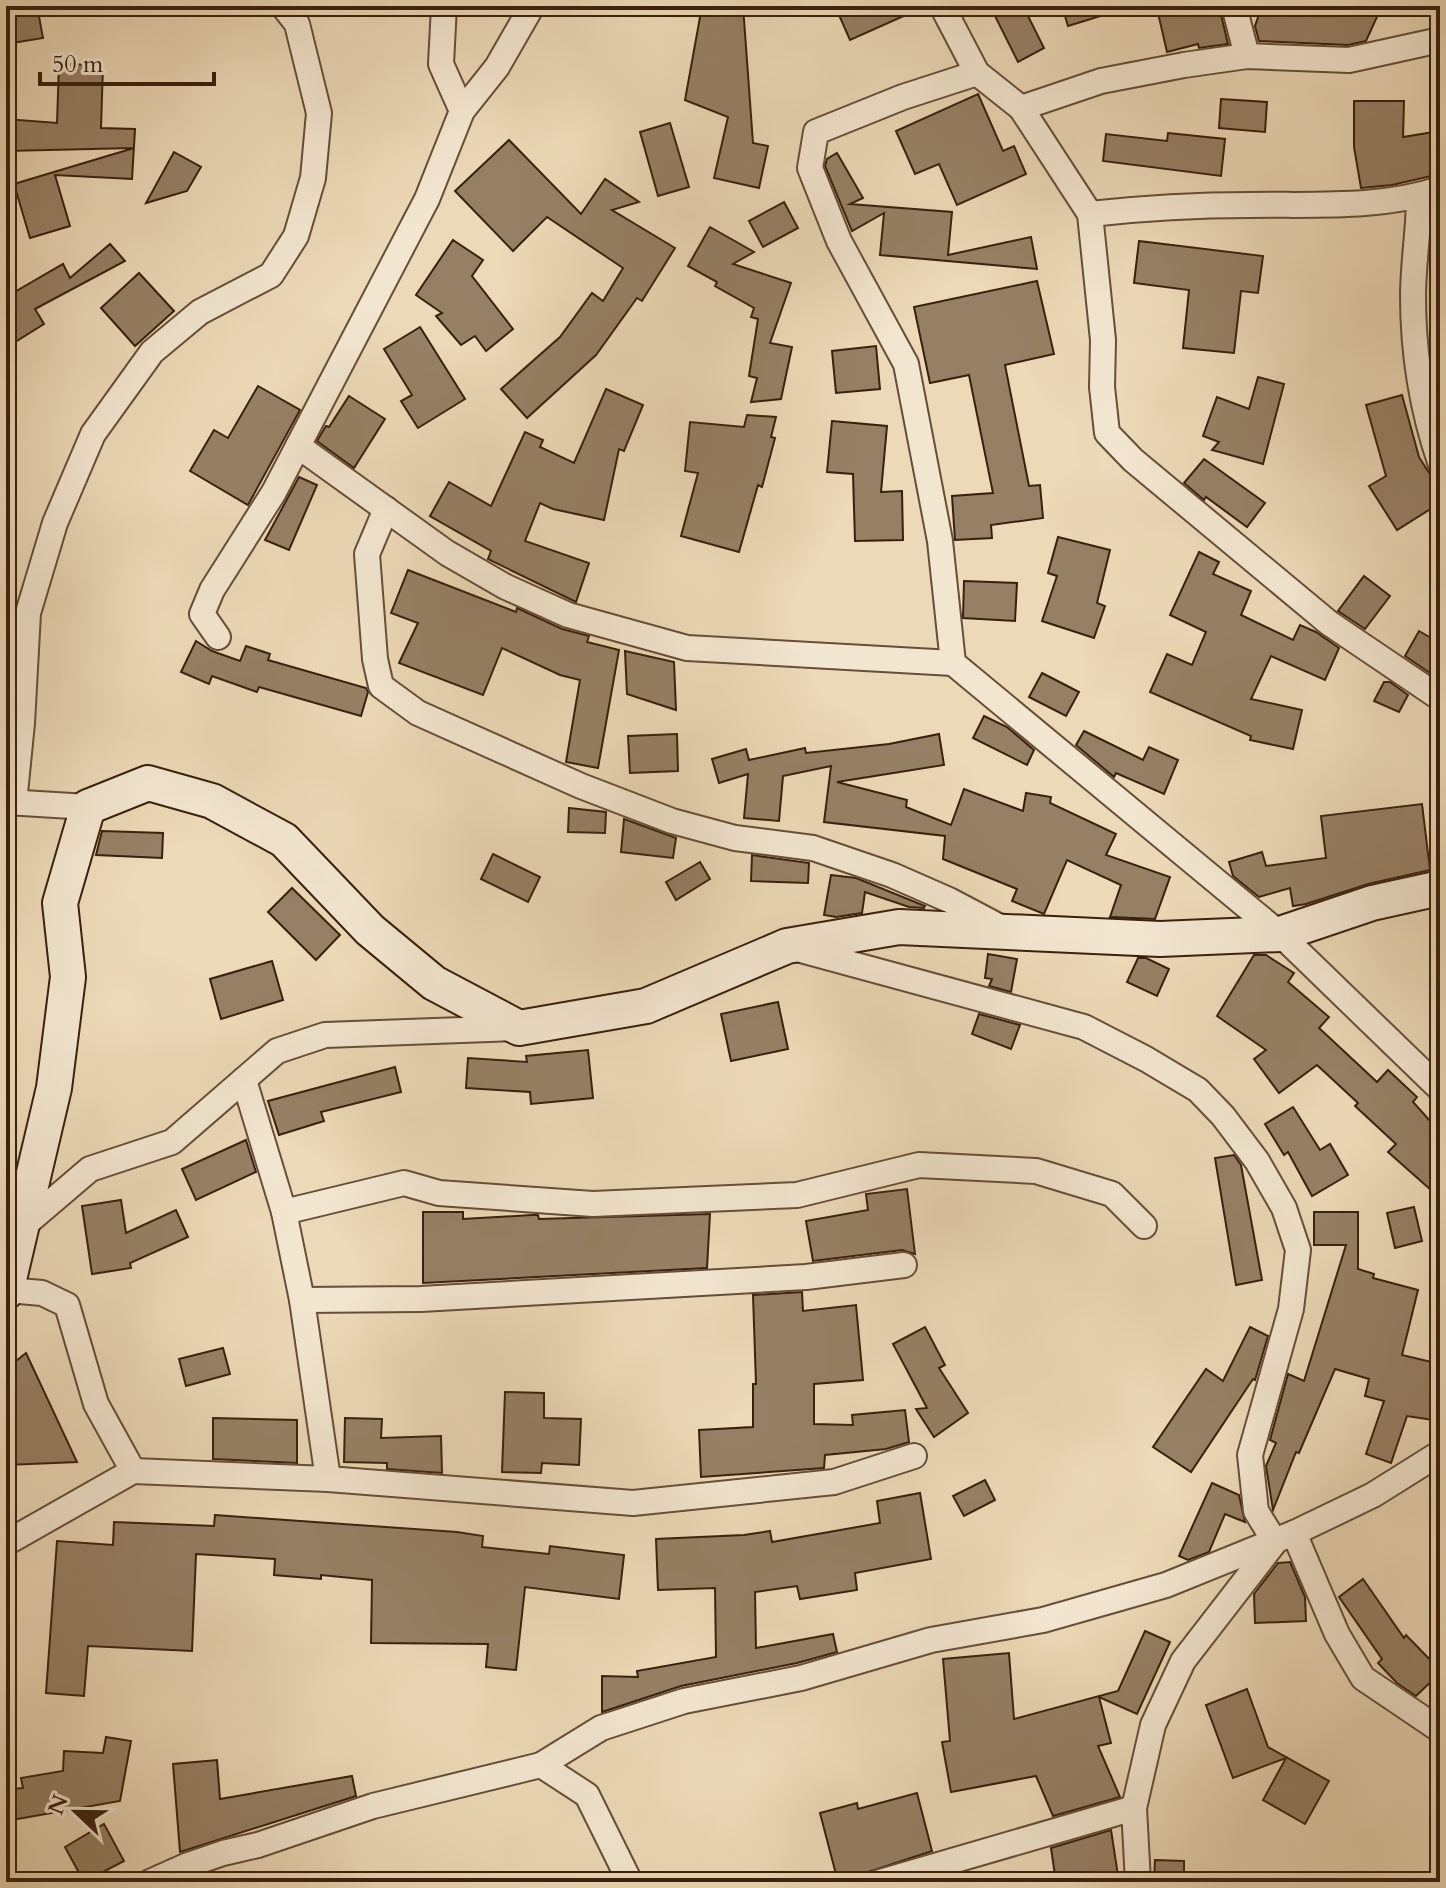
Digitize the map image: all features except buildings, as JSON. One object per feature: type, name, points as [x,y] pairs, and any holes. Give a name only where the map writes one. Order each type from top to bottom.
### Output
[{"type":"main road","points":[[7,1291],[54,1088],[68,977],[60,903],[88,807],[148,783],[212,801],[284,840],[370,930],[434,983],[519,1028],[646,1006],[787,946],[899,927],[1160,939],[1280,934],[1372,903],[1440,888]]},
{"type":"street","points":[[88,807],[10,802],[22,723],[28,613],[55,523],[93,434],[152,352],[200,312],[271,275],[296,236],[313,178],[319,113],[297,24],[283,6]]},
{"type":"street","points":[[444,6],[441,64],[462,111]]},
{"type":"street","points":[[218,637],[202,614],[212,590],[274,492],[427,199],[462,111],[497,67],[532,6]]},
{"type":"street","points":[[942,6],[977,73],[1021,108],[1090,214],[1103,340],[1102,387],[1107,433],[1133,460],[1329,623],[1440,698]]},
{"type":"street","points":[[1234,6],[1247,56]]},
{"type":"street","points":[[1021,108],[1101,81],[1247,56],[1349,60],[1440,40]]},
{"type":"street","points":[[953,663],[940,541],[906,364],[839,241],[810,168],[816,132],[903,97],[977,73]]},
{"type":"street","points":[[1090,214],[1143,208],[1353,204],[1429,193],[1419,234],[1413,294],[1426,415],[1440,462]]},
{"type":"street","points":[[298,446],[447,553],[506,587],[568,615],[687,648],[953,663],[1280,934],[1440,1089]]},
{"type":"street","points":[[386,509],[367,554],[375,659],[381,686],[418,713],[581,786],[672,821],[735,838],[813,848],[892,875],[949,900],[1007,931]]},
{"type":"street","points":[[787,946],[1084,1027],[1198,1090],[1223,1116],[1257,1161],[1284,1208],[1298,1250],[1291,1309],[1250,1455],[1256,1511],[1284,1538],[1363,1678],[1440,1730]]},
{"type":"street","points":[[22,1227],[90,1169],[172,1142],[277,1051],[325,1035],[519,1028]]},
{"type":"street","points":[[244,1080],[284,1212],[302,1300],[328,1479]]},
{"type":"street","points":[[284,1212],[404,1183],[439,1193],[593,1204],[797,1195],[919,1165],[1036,1171],[1112,1194],[1144,1226]]},
{"type":"street","points":[[302,1300],[421,1299],[806,1277],[904,1265]]},
{"type":"street","points":[[7,1291],[42,1293],[67,1305],[96,1404],[133,1471]]},
{"type":"street","points":[[150,1882],[199,1861],[258,1845],[373,1806],[541,1765],[601,1728],[684,1701],[801,1678],[931,1640],[1043,1620],[1166,1585],[1284,1538],[1373,1495],[1440,1453]]},
{"type":"street","points":[[6,1543],[133,1471],[328,1479],[633,1503],[834,1482],[914,1456]]},
{"type":"street","points":[[1138,1882],[1134,1808],[1153,1725],[1183,1661],[1284,1538]]},
{"type":"street","points":[[541,1765],[587,1795],[630,1882]]},
{"type":"street","points":[[880,1882],[1134,1808]]}]
